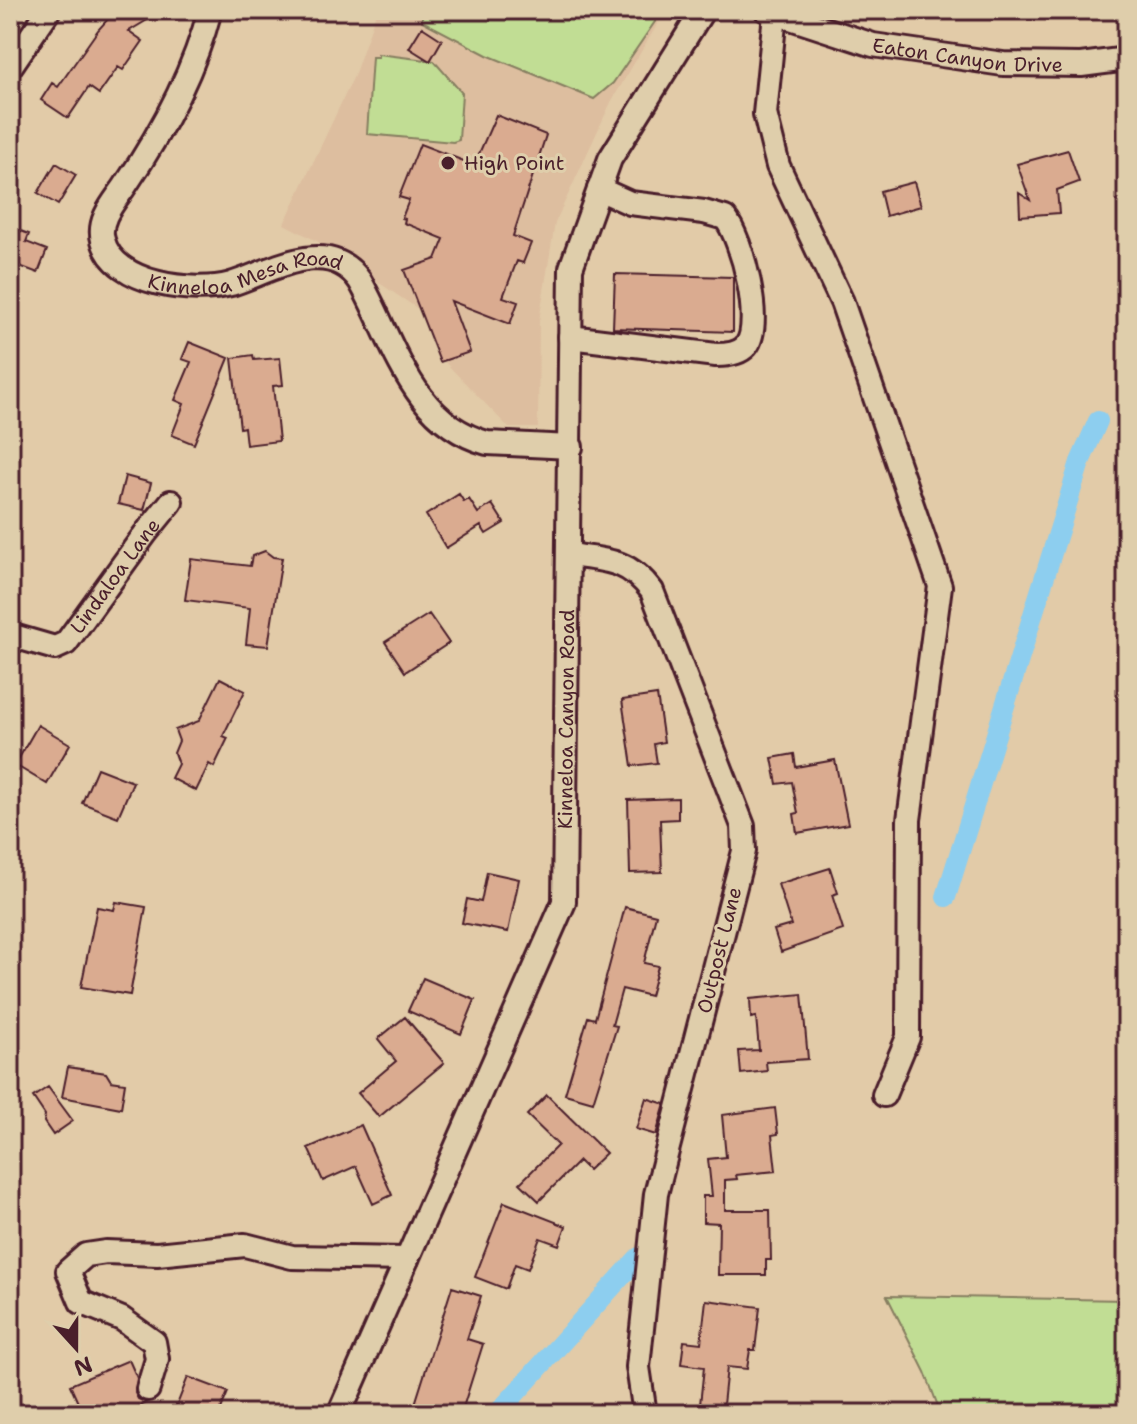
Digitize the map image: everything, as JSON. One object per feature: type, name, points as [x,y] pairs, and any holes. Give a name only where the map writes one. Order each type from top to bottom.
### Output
[{"type":"street","points":[[10,67],[49,10]]},
{"type":"street","name":"Kinneloa Mesa Road","points":[[210,10],[203,35],[173,103],[106,216],[102,238],[113,260],[122,268],[155,281],[213,287],[299,258],[339,264],[349,269],[360,281],[415,390],[448,424],[475,440],[487,443],[571,447]]},
{"type":"street","name":"Kinneloa Canyon Road","points":[[339,1414],[564,902],[571,268],[610,159],[703,10]]},
{"type":"street","points":[[770,12],[765,114],[778,166],[842,302],[940,586],[909,820],[908,1037],[884,1095]]},
{"type":"street","name":"Eaton Canyon Drive","points":[[770,12],[873,45],[1003,64],[1081,65],[1127,59]]},
{"type":"street","points":[[570,337],[730,355],[746,346],[750,336],[753,310],[749,283],[733,228],[725,218],[717,214],[630,203],[599,189]]},
{"type":"street","name":"Lindaloa Lane","points":[[10,635],[55,648],[66,643],[171,502]]},
{"type":"street","name":"Outpost Lane","points":[[569,555],[616,562],[631,569],[652,591],[743,826],[744,851],[656,1194],[638,1367],[645,1414]]},
{"type":"street","points":[[148,1389],[157,1359],[154,1342],[122,1319],[81,1302],[68,1271],[86,1255],[106,1252],[157,1254],[245,1245],[292,1257],[407,1259]]},
{"type":"shaded area","name":"High Point","points":[[377,10],[666,10],[611,102],[555,223],[539,321],[538,428],[509,428],[437,354],[421,311],[317,241],[284,224],[354,76]]},
{"type":"green space","points":[[422,10],[663,10],[613,83],[594,99],[487,55],[422,21]]},
{"type":"green space","points":[[378,54],[434,61],[462,93],[459,140],[367,134],[372,57],[378,57]]},
{"type":"green space","points":[[887,1296],[1127,1300],[1127,1414],[941,1414],[925,1372]]},
{"type":"building","points":[[116,10],[164,10],[129,31],[143,41],[123,70],[118,67],[99,94],[89,87],[68,118],[41,100],[52,83],[58,87]]},
{"type":"building","points":[[422,27],[442,40],[430,61],[409,48]]},
{"type":"building","points":[[496,115],[546,135],[513,236],[531,243],[523,263],[517,261],[503,297],[518,302],[510,324],[451,301],[470,352],[440,362],[404,270],[436,259],[444,239],[404,223],[405,219],[402,218],[409,200],[399,197],[420,144],[474,165]]},
{"type":"building","points":[[1068,150],[1079,182],[1057,190],[1059,213],[1020,216],[1019,193],[1030,200],[1017,164]]},
{"type":"building","points":[[56,163],[76,175],[58,205],[38,193]]},
{"type":"building","points":[[914,182],[921,206],[886,216],[880,191]]},
{"type":"building","points":[[10,227],[29,234],[26,242],[47,250],[38,273],[17,265],[10,279]]},
{"type":"building","points":[[615,274],[733,277],[733,332],[613,328]]},
{"type":"building","points":[[189,342],[229,358],[194,444],[172,435],[184,404],[175,400],[191,362],[182,359]]},
{"type":"building","points":[[253,355],[254,360],[280,358],[283,385],[273,386],[279,441],[246,445],[244,427],[240,428],[232,358]]},
{"type":"building","points":[[125,476],[151,483],[144,510],[118,504]]},
{"type":"building","points":[[459,494],[464,502],[469,499],[478,513],[492,504],[504,523],[486,534],[481,526],[446,548],[426,515]]},
{"type":"building","points":[[265,551],[273,557],[282,558],[268,646],[246,644],[250,608],[185,600],[191,559],[250,566],[252,556]]},
{"type":"building","points":[[429,614],[449,643],[405,672],[385,642]]},
{"type":"building","points":[[220,678],[245,691],[223,736],[228,738],[214,767],[209,764],[196,791],[171,778],[178,764],[174,753],[179,741],[175,730],[199,721]]},
{"type":"building","points":[[657,695],[664,742],[654,744],[657,763],[632,766],[622,700]]},
{"type":"building","points":[[38,725],[70,744],[47,784],[15,765]]},
{"type":"building","points":[[794,754],[796,767],[835,760],[848,824],[797,833],[794,814],[798,813],[792,782],[777,784],[772,758]]},
{"type":"building","points":[[97,768],[133,782],[118,817],[82,803]]},
{"type":"building","points":[[678,798],[678,819],[660,820],[662,872],[630,873],[628,800]]},
{"type":"building","points":[[830,868],[838,893],[832,895],[843,930],[781,952],[774,930],[791,925],[778,884]]},
{"type":"building","points":[[487,872],[519,879],[508,932],[462,923],[467,899],[481,902]]},
{"type":"building","points":[[116,902],[146,907],[130,995],[81,987],[97,907],[114,910]]},
{"type":"building","points":[[625,907],[656,915],[644,963],[658,966],[650,996],[622,989],[612,1025],[617,1026],[593,1102],[565,1094],[588,1017],[595,1019]]},
{"type":"building","points":[[423,978],[475,1000],[461,1034],[408,1011]]},
{"type":"building","points":[[802,994],[808,1059],[766,1062],[767,1071],[741,1074],[739,1051],[759,1050],[756,1017],[751,1018],[750,999]]},
{"type":"building","points":[[405,1017],[444,1063],[379,1117],[358,1093],[396,1061],[378,1039]]},
{"type":"building","points":[[68,1067],[106,1073],[111,1081],[125,1083],[121,1108],[62,1097]]},
{"type":"building","points":[[48,1087],[73,1121],[53,1135],[33,1097]]},
{"type":"building","points":[[547,1095],[606,1153],[588,1170],[579,1161],[539,1201],[520,1183],[558,1145],[527,1115]]},
{"type":"building","points":[[646,1098],[665,1104],[656,1135],[636,1129]]},
{"type":"building","points":[[775,1108],[778,1134],[772,1135],[776,1171],[736,1175],[737,1179],[725,1180],[725,1210],[770,1210],[771,1260],[766,1260],[766,1275],[718,1275],[719,1223],[703,1222],[703,1196],[712,1196],[708,1159],[726,1157],[722,1115]]},
{"type":"building","points":[[361,1125],[392,1195],[373,1204],[356,1166],[323,1181],[308,1148]]},
{"type":"building","points":[[504,1202],[566,1226],[559,1245],[540,1238],[528,1269],[515,1264],[506,1289],[475,1277]]},
{"type":"building","points":[[452,1287],[481,1296],[467,1339],[483,1344],[461,1414],[448,1414],[415,1404]]},
{"type":"building","points":[[706,1300],[760,1307],[755,1350],[750,1350],[747,1369],[727,1367],[722,1414],[699,1414],[704,1367],[681,1364],[684,1341],[701,1343]]},
{"type":"building","points":[[129,1360],[137,1378],[135,1393],[138,1399],[147,1403],[121,1414],[83,1414],[70,1385]]},
{"type":"building","points":[[188,1377],[228,1392],[219,1414],[186,1414],[175,1410]]},
{"type":"waterway","points":[[946,897],[1080,462],[1098,421]]},
{"type":"waterway","points":[[497,1414],[639,1257]]},
{"type":"place","name":"High Point","points":[[448,163]]}]
